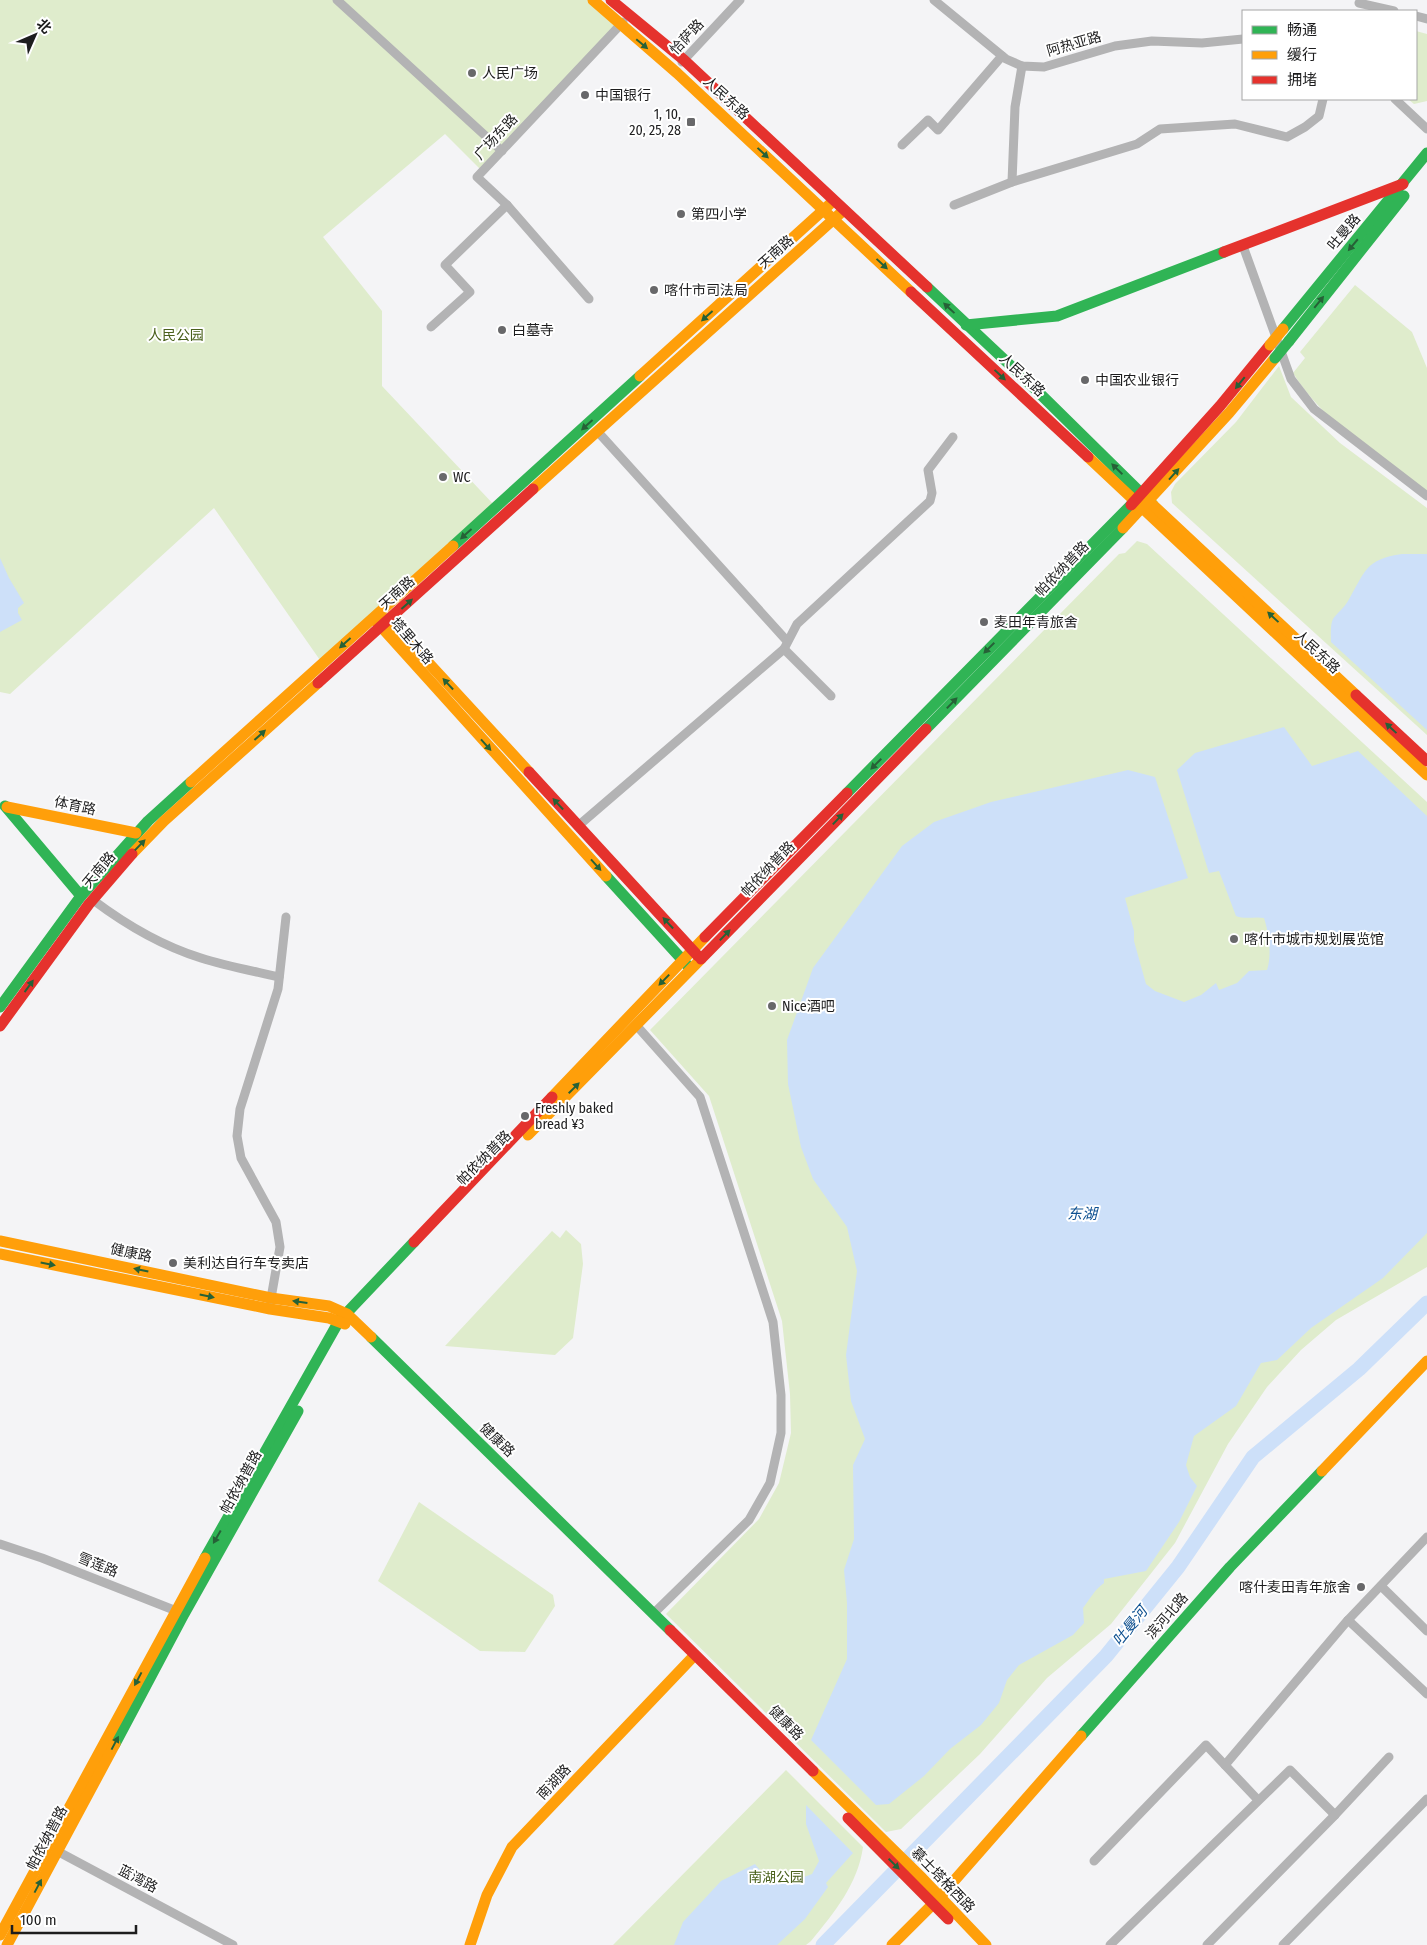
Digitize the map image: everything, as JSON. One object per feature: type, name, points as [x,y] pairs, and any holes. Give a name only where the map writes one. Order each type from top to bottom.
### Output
[{"type":"main road","name":"人民东路","points":[[593,0],[619,25],[674,71],[834,220],[1427,761]]},
{"type":"main road","name":"人民东路","points":[[611,0],[628,16],[684,60],[966,325],[1141,501],[1427,775]]},
{"type":"main road","name":"吐曼路","points":[[1141,501],[1427,153]]},
{"type":"main road","name":"吐曼路","points":[[1141,501],[1229,413],[1427,168]]},
{"type":"main road","points":[[966,325],[1057,316],[1403,184]]},
{"type":"main road","name":"天南路","points":[[0,1007],[81,896],[155,814],[834,201]]},
{"type":"main road","name":"天南路","points":[[0,1026],[121,865],[164,821],[844,210]]},
{"type":"main road","name":"帕依纳普路","points":[[346,1319],[636,1026],[687,965],[692,950],[1141,501]]},
{"type":"main road","name":"帕依纳普路","points":[[0,1935],[179,1612],[346,1319],[687,965],[701,959],[1141,501]]},
{"type":"main road","name":"塔里木路","points":[[375,616],[389,620],[701,959]]},
{"type":"main road","name":"塔里木路","points":[[375,616],[380,628],[687,965]]},
{"type":"main road","name":"体育路","points":[[4,806],[136,834]]},
{"type":"main road","name":"体育路","points":[[4,806],[81,896]]},
{"type":"main road","name":"健康路","points":[[0,1241],[270,1303]]},
{"type":"main road","name":"健康路","points":[[0,1254],[270,1303],[329,1306],[346,1319],[654,1614],[876,1840]]},
{"type":"main road","name":"健康路","points":[[346,1319],[876,1840]]},
{"type":"main road","name":"滨河北路","points":[[892,1945],[936,1901],[1230,1567],[1427,1361]]},
{"type":"main road","name":"帕依纳普路","points":[[7,1945],[179,1612]]},
{"type":"main road","name":"南湖路","points":[[470,1945],[487,1893],[498,1868],[512,1848],[691,1659]]},
{"type":"main road","name":"慕士塔格西路","points":[[876,1840],[919,1881],[975,1945]]},
{"type":"main road","name":"慕士塔格西路","points":[[936,1901],[986,1945]]},
{"type":"street","points":[[337,0],[502,151]]},
{"type":"street","name":"恰萨路","points":[[674,71],[740,0]]},
{"type":"street","name":"阿热亚路","points":[[934,0],[1002,56],[1022,66],[1044,67],[1115,46],[1152,41],[1202,43],[1242,39]]},
{"type":"street","points":[[1358,5],[1388,10]]},
{"type":"street","name":"广场东路","points":[[589,299],[507,206],[477,177],[628,16]]},
{"type":"street","points":[[902,145],[928,120],[938,130],[1002,56]]},
{"type":"street","points":[[1012,182],[1015,107],[1022,66]]},
{"type":"street","points":[[954,205],[1012,182],[1137,144],[1160,129],[1235,124],[1287,137],[1305,127],[1319,116],[1322,100]]},
{"type":"street","points":[[1396,100],[1427,129]]},
{"type":"street","points":[[431,327],[470,292],[445,266],[507,206]]},
{"type":"street","points":[[1243,246],[1291,379],[1298,391],[1314,409],[1427,496]]},
{"type":"street","points":[[598,432],[831,696]]},
{"type":"street","points":[[578,826],[785,645],[797,624],[930,502],[932,494],[928,470],[953,437]]},
{"type":"street","points":[[93,900],[117,918],[169,946],[201,958],[279,977]]},
{"type":"street","points":[[270,1303],[280,1247],[276,1222],[241,1158],[238,1136],[240,1109],[278,989],[286,916]]},
{"type":"street","points":[[636,1026],[700,1097],[773,1322],[781,1395],[781,1433],[770,1484],[749,1520],[654,1614]]},
{"type":"street","points":[[1225,1765],[1348,1620],[1427,1537]]},
{"type":"street","name":"雪莲路","points":[[0,1544],[42,1558],[179,1612]]},
{"type":"street","points":[[1381,1586],[1427,1631]]},
{"type":"street","points":[[1348,1620],[1427,1694]]},
{"type":"street","points":[[1094,1861],[1206,1745],[1258,1800]]},
{"type":"street","points":[[1207,1945],[1335,1815],[1389,1757]]},
{"type":"street","points":[[1110,1945],[1290,1770],[1335,1815]]},
{"type":"street","points":[[1283,1945],[1427,1799]]},
{"type":"street","name":"蓝湾路","points":[[57,1851],[233,1945]]},
{"type":"green space","name":"人民公园","points":[[0,0],[593,0],[619,25],[483,172],[445,134],[323,237],[382,311],[382,386],[496,507],[322,663],[214,508],[10,694],[0,692]]},
{"type":"green space","points":[[1417,31],[1427,34],[1427,101],[1414,104],[1409,100],[1417,100]]},
{"type":"green space","points":[[1355,285],[1412,332],[1427,368],[1427,491],[1372,453],[1336,423],[1305,391],[1293,373],[1305,358],[1300,352]]},
{"type":"green space","points":[[1279,366],[1291,397],[1340,443],[1427,508],[1427,735],[1172,503],[1171,492],[1175,484],[1236,422]]},
{"type":"green space","name":"东湖","points":[[1137,541],[1147,544],[1427,802],[1427,1267],[1336,1320],[1301,1350],[1267,1387],[1228,1444],[1175,1543],[1111,1624],[1047,1678],[980,1754],[901,1829],[886,1832],[666,1614],[759,1519],[779,1483],[791,1433],[790,1394],[782,1321],[709,1096],[650,1030],[1119,554],[1125,553]]},
{"type":"green space","points":[[566,1230],[581,1244],[583,1264],[573,1338],[555,1355],[445,1346],[552,1231],[560,1238]]},
{"type":"green space","points":[[419,1502],[553,1595],[555,1606],[525,1652],[480,1651],[378,1581]]},
{"type":"green space","name":"南湖公园","points":[[786,1770],[863,1847],[856,1873],[844,1897],[811,1941],[806,1945],[613,1945]]},
{"type":"water","points":[[1402,554],[1427,554],[1427,730],[1331,642],[1333,619],[1346,604],[1368,568],[1380,559]]},
{"type":"water","points":[[0,558],[24,603],[18,608],[18,613],[22,620],[0,632]]},
{"type":"water","name":"东湖","points":[[1284,727],[1312,766],[1358,751],[1427,816],[1427,1233],[1383,1278],[1311,1328],[1277,1360],[1261,1363],[1236,1406],[1194,1436],[1186,1465],[1190,1477],[1197,1486],[1179,1522],[1146,1571],[1104,1579],[1104,1583],[1095,1591],[1083,1608],[1084,1623],[1073,1635],[1019,1665],[1007,1680],[999,1703],[981,1725],[950,1749],[924,1776],[889,1804],[876,1805],[811,1740],[847,1659],[847,1603],[844,1570],[854,1539],[853,1465],[865,1439],[851,1401],[846,1355],[857,1271],[847,1227],[813,1179],[801,1147],[788,1084],[787,1040],[813,968],[902,846],[934,822],[991,802],[1128,770],[1155,777],[1188,878],[1125,898],[1146,984],[1155,991],[1184,1002],[1201,995],[1216,983],[1219,990],[1237,983],[1249,971],[1267,970],[1269,964],[1269,944],[1264,918],[1236,916],[1219,871],[1209,873],[1177,770],[1195,753]]},
{"type":"water","points":[[806,1805],[853,1853],[826,1883],[828,1887],[805,1919],[777,1945],[674,1945],[683,1922],[721,1881],[755,1864],[764,1875],[799,1879],[812,1874],[819,1861],[806,1824]]},
{"type":"waterway","name":"吐曼河","points":[[823,1945],[1106,1656],[1178,1567],[1253,1457],[1359,1369],[1427,1303]]},
{"type":"traffic: fast","points":[[1283,329],[1427,153]]},
{"type":"traffic: fast","points":[[1289,341],[1404,196]]},
{"type":"traffic: fast","points":[[966,325],[1057,316],[1224,252]]},
{"type":"traffic: fast","points":[[927,287],[1025,379],[1153,505]]},
{"type":"traffic: fast","points":[[1275,358],[1289,341]]},
{"type":"traffic: fast","points":[[453,546],[640,376]]},
{"type":"traffic: fast","points":[[847,793],[1131,505]]},
{"type":"traffic: fast","points":[[926,729],[1123,528]]},
{"type":"traffic: fast","points":[[0,1007],[81,896],[148,821],[191,782]]},
{"type":"traffic: fast","points":[[5,806],[81,896]]},
{"type":"traffic: fast","points":[[606,876],[688,966]]},
{"type":"traffic: fast","points":[[205,1558],[339,1321],[414,1242]]},
{"type":"traffic: fast","points":[[371,1337],[670,1630]]},
{"type":"traffic: fast","points":[[115,1744],[184,1614],[298,1411]]},
{"type":"traffic: fast","points":[[1081,1736],[1230,1567],[1322,1471]]},
{"type":"traffic: slow","points":[[593,0],[677,73],[911,292]]},
{"type":"traffic: slow","points":[[640,376],[830,204]]},
{"type":"traffic: slow","points":[[533,489],[844,210]]},
{"type":"traffic: slow","points":[[1270,345],[1283,329]]},
{"type":"traffic: slow","points":[[1123,528],[1229,413],[1275,358]]},
{"type":"traffic: slow","points":[[1088,457],[1427,775]]},
{"type":"traffic: slow","points":[[1153,505],[1356,695]]},
{"type":"traffic: slow","points":[[191,782],[453,546]]},
{"type":"traffic: slow","points":[[383,618],[389,620],[529,772]]},
{"type":"traffic: slow","points":[[376,621],[606,876]]},
{"type":"traffic: slow","points":[[132,854],[164,821],[318,683]]},
{"type":"traffic: slow","points":[[7,807],[136,833]]},
{"type":"traffic: slow","points":[[552,1097],[705,937]]},
{"type":"traffic: slow","points":[[528,1135],[701,959]]},
{"type":"traffic: slow","points":[[0,1241],[271,1298],[329,1306],[347,1314],[371,1337]]},
{"type":"traffic: slow","points":[[0,1254],[270,1309],[329,1318],[345,1324]]},
{"type":"traffic: slow","points":[[1322,1471],[1427,1361]]},
{"type":"traffic: slow","points":[[0,1935],[205,1558]]},
{"type":"traffic: slow","points":[[470,1945],[487,1895],[512,1847],[691,1659]]},
{"type":"traffic: slow","points":[[892,1945],[939,1898],[1081,1736]]},
{"type":"traffic: slow","points":[[7,1945],[115,1744]]},
{"type":"traffic: slow","points":[[813,1771],[922,1878],[986,1945]]},
{"type":"traffic: jam","points":[[611,0],[684,60],[927,287]]},
{"type":"traffic: jam","points":[[1224,252],[1403,184]]},
{"type":"traffic: jam","points":[[911,292],[1088,457]]},
{"type":"traffic: jam","points":[[1131,505],[1220,406],[1270,345]]},
{"type":"traffic: jam","points":[[318,683],[533,489]]},
{"type":"traffic: jam","points":[[1356,695],[1427,761]]},
{"type":"traffic: jam","points":[[701,959],[926,729]]},
{"type":"traffic: jam","points":[[529,772],[698,956]]},
{"type":"traffic: jam","points":[[705,937],[847,793]]},
{"type":"traffic: jam","points":[[0,1026],[89,904],[132,854]]},
{"type":"traffic: jam","points":[[414,1242],[552,1097]]},
{"type":"traffic: jam","points":[[670,1630],[813,1771]]},
{"type":"traffic: jam","points":[[848,1818],[948,1919]]},
{"type":"place","name":"人民广场","points":[[472,73]]},
{"type":"place","name":"中国银行","points":[[585,95]]},
{"type":"place","name":"1, 10, 20, 25, 28","points":[[691,122]]},
{"type":"place","name":"第四小学","points":[[681,214]]},
{"type":"place","name":"喀什市司法局","points":[[654,290]]},
{"type":"place","name":"白墓寺","points":[[502,330]]},
{"type":"place","name":"中国农业银行","points":[[1085,380]]},
{"type":"place","name":"WC","points":[[443,477]]},
{"type":"place","name":"麦田年青旅舍","points":[[984,622]]},
{"type":"place","name":"喀什市城市规划展览馆","points":[[1234,939]]},
{"type":"place","name":"Nice酒吧","points":[[772,1006]]},
{"type":"place","name":"Freshly baked bread ¥3","points":[[525,1116]]},
{"type":"place","name":"美利达自行车专卖店","points":[[173,1263]]},
{"type":"place","name":"喀什麦田青年旅舍","points":[[1361,1587]]}]
